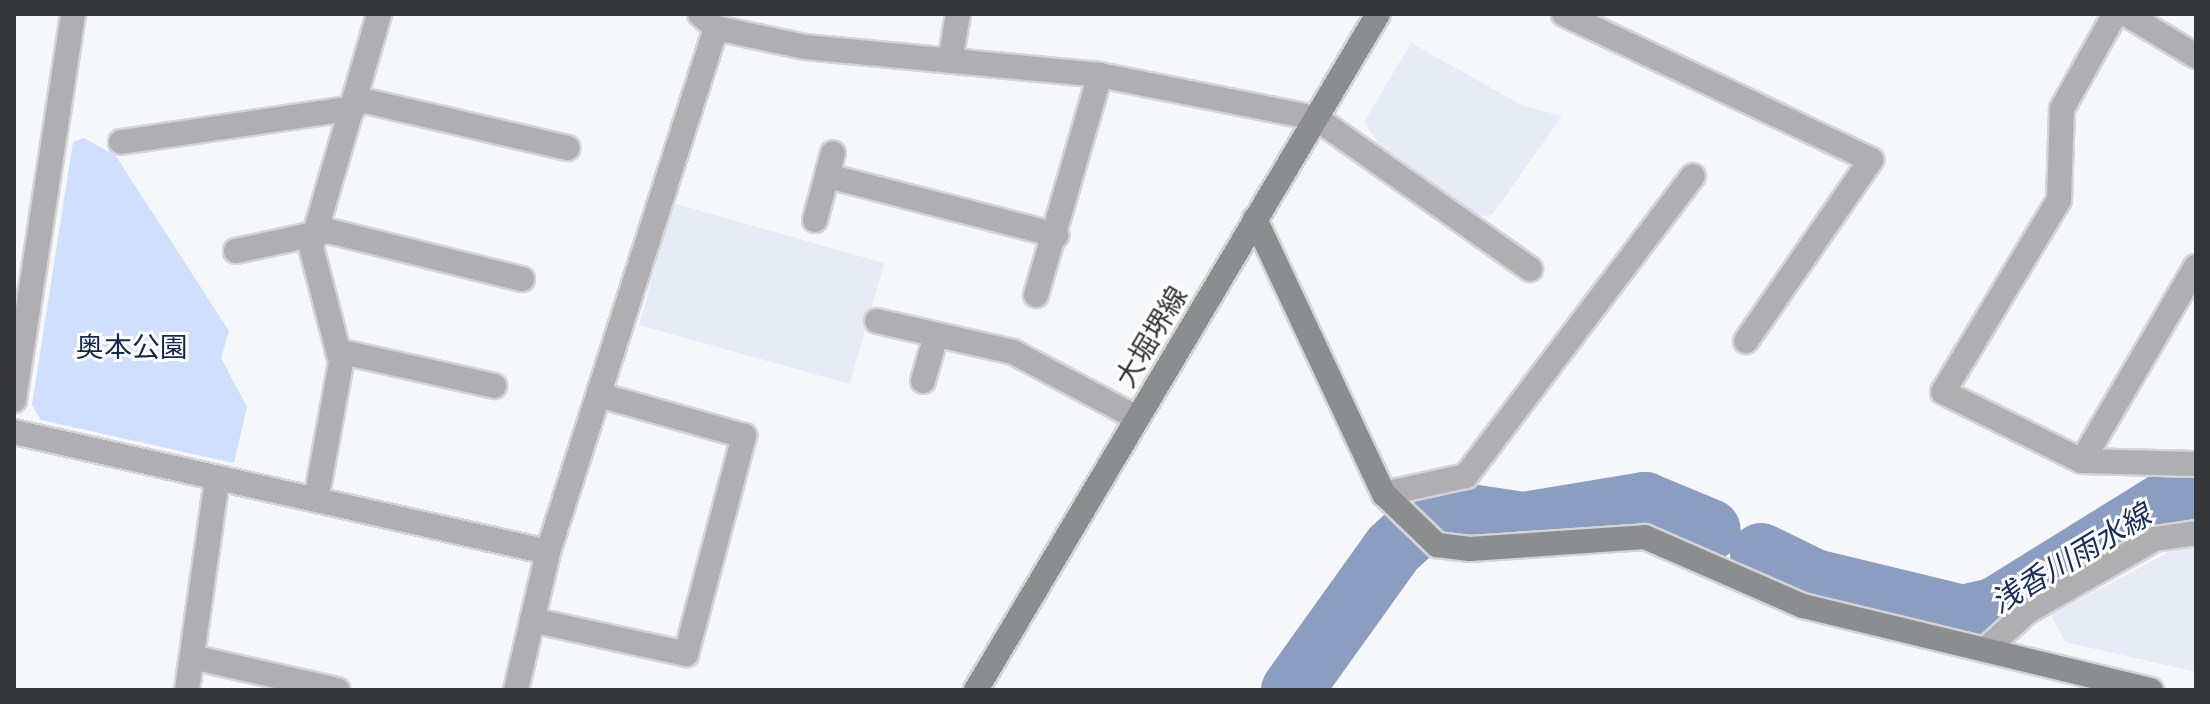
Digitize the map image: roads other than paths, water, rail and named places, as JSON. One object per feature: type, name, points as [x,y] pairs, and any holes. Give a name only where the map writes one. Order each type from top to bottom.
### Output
[{"type":"street","points":[[14,400],[73,14]]},
{"type":"street","points":[[316,500],[338,351],[311,247],[356,104],[379,14]]},
{"type":"street","points":[[950,61],[958,14]]},
{"type":"street","name":"大堀堺線","points":[[976,690],[1378,14]]},
{"type":"street","points":[[1564,14],[1871,160],[1746,341]]},
{"type":"street","points":[[2115,14],[2062,109],[2059,200],[1943,392],[2082,461],[2196,464]]},
{"type":"street","points":[[2126,14],[2196,56]]},
{"type":"street","points":[[516,690],[548,552],[599,395],[708,21],[805,47],[1100,75],[1316,118],[1530,269]]},
{"type":"street","points":[[1036,295],[1056,235],[1100,75]]},
{"type":"street","points":[[121,142],[356,104],[567,148]]},
{"type":"street","points":[[815,220],[830,165],[1056,235]]},
{"type":"street","points":[[1390,501],[1466,476],[1693,176]]},
{"type":"street","points":[[1255,219],[1390,501],[1437,545],[1470,549],[1645,537],[1803,606],[2151,690]]},
{"type":"street","points":[[236,251],[329,231],[522,279]]},
{"type":"street","points":[[2082,461],[2196,267]]},
{"type":"street","points":[[877,321],[1013,352],[1137,418]]},
{"type":"street","points":[[923,381],[936,335]]},
{"type":"street","points":[[338,351],[494,386]]},
{"type":"street","points":[[532,620],[686,654],[744,436],[599,395]]},
{"type":"street","points":[[14,432],[548,552]]},
{"type":"street","points":[[187,690],[217,478]]},
{"type":"street","points":[[1985,650],[2028,611],[2155,539],[2196,533]]},
{"type":"street","points":[[192,657],[337,690]]},
{"type":"waterway","name":"浅香川雨水線","points":[[1761,554],[1814,580],[1963,616],[1994,609],[2173,498],[2196,492]]},
{"type":"waterway","name":"浅香川雨水線","points":[[1292,690],[1393,549],[1435,510],[1524,523],[1645,503],[1710,530]]},
{"type":"park label","name":"奥本公園","points":[[132,348]]}]
